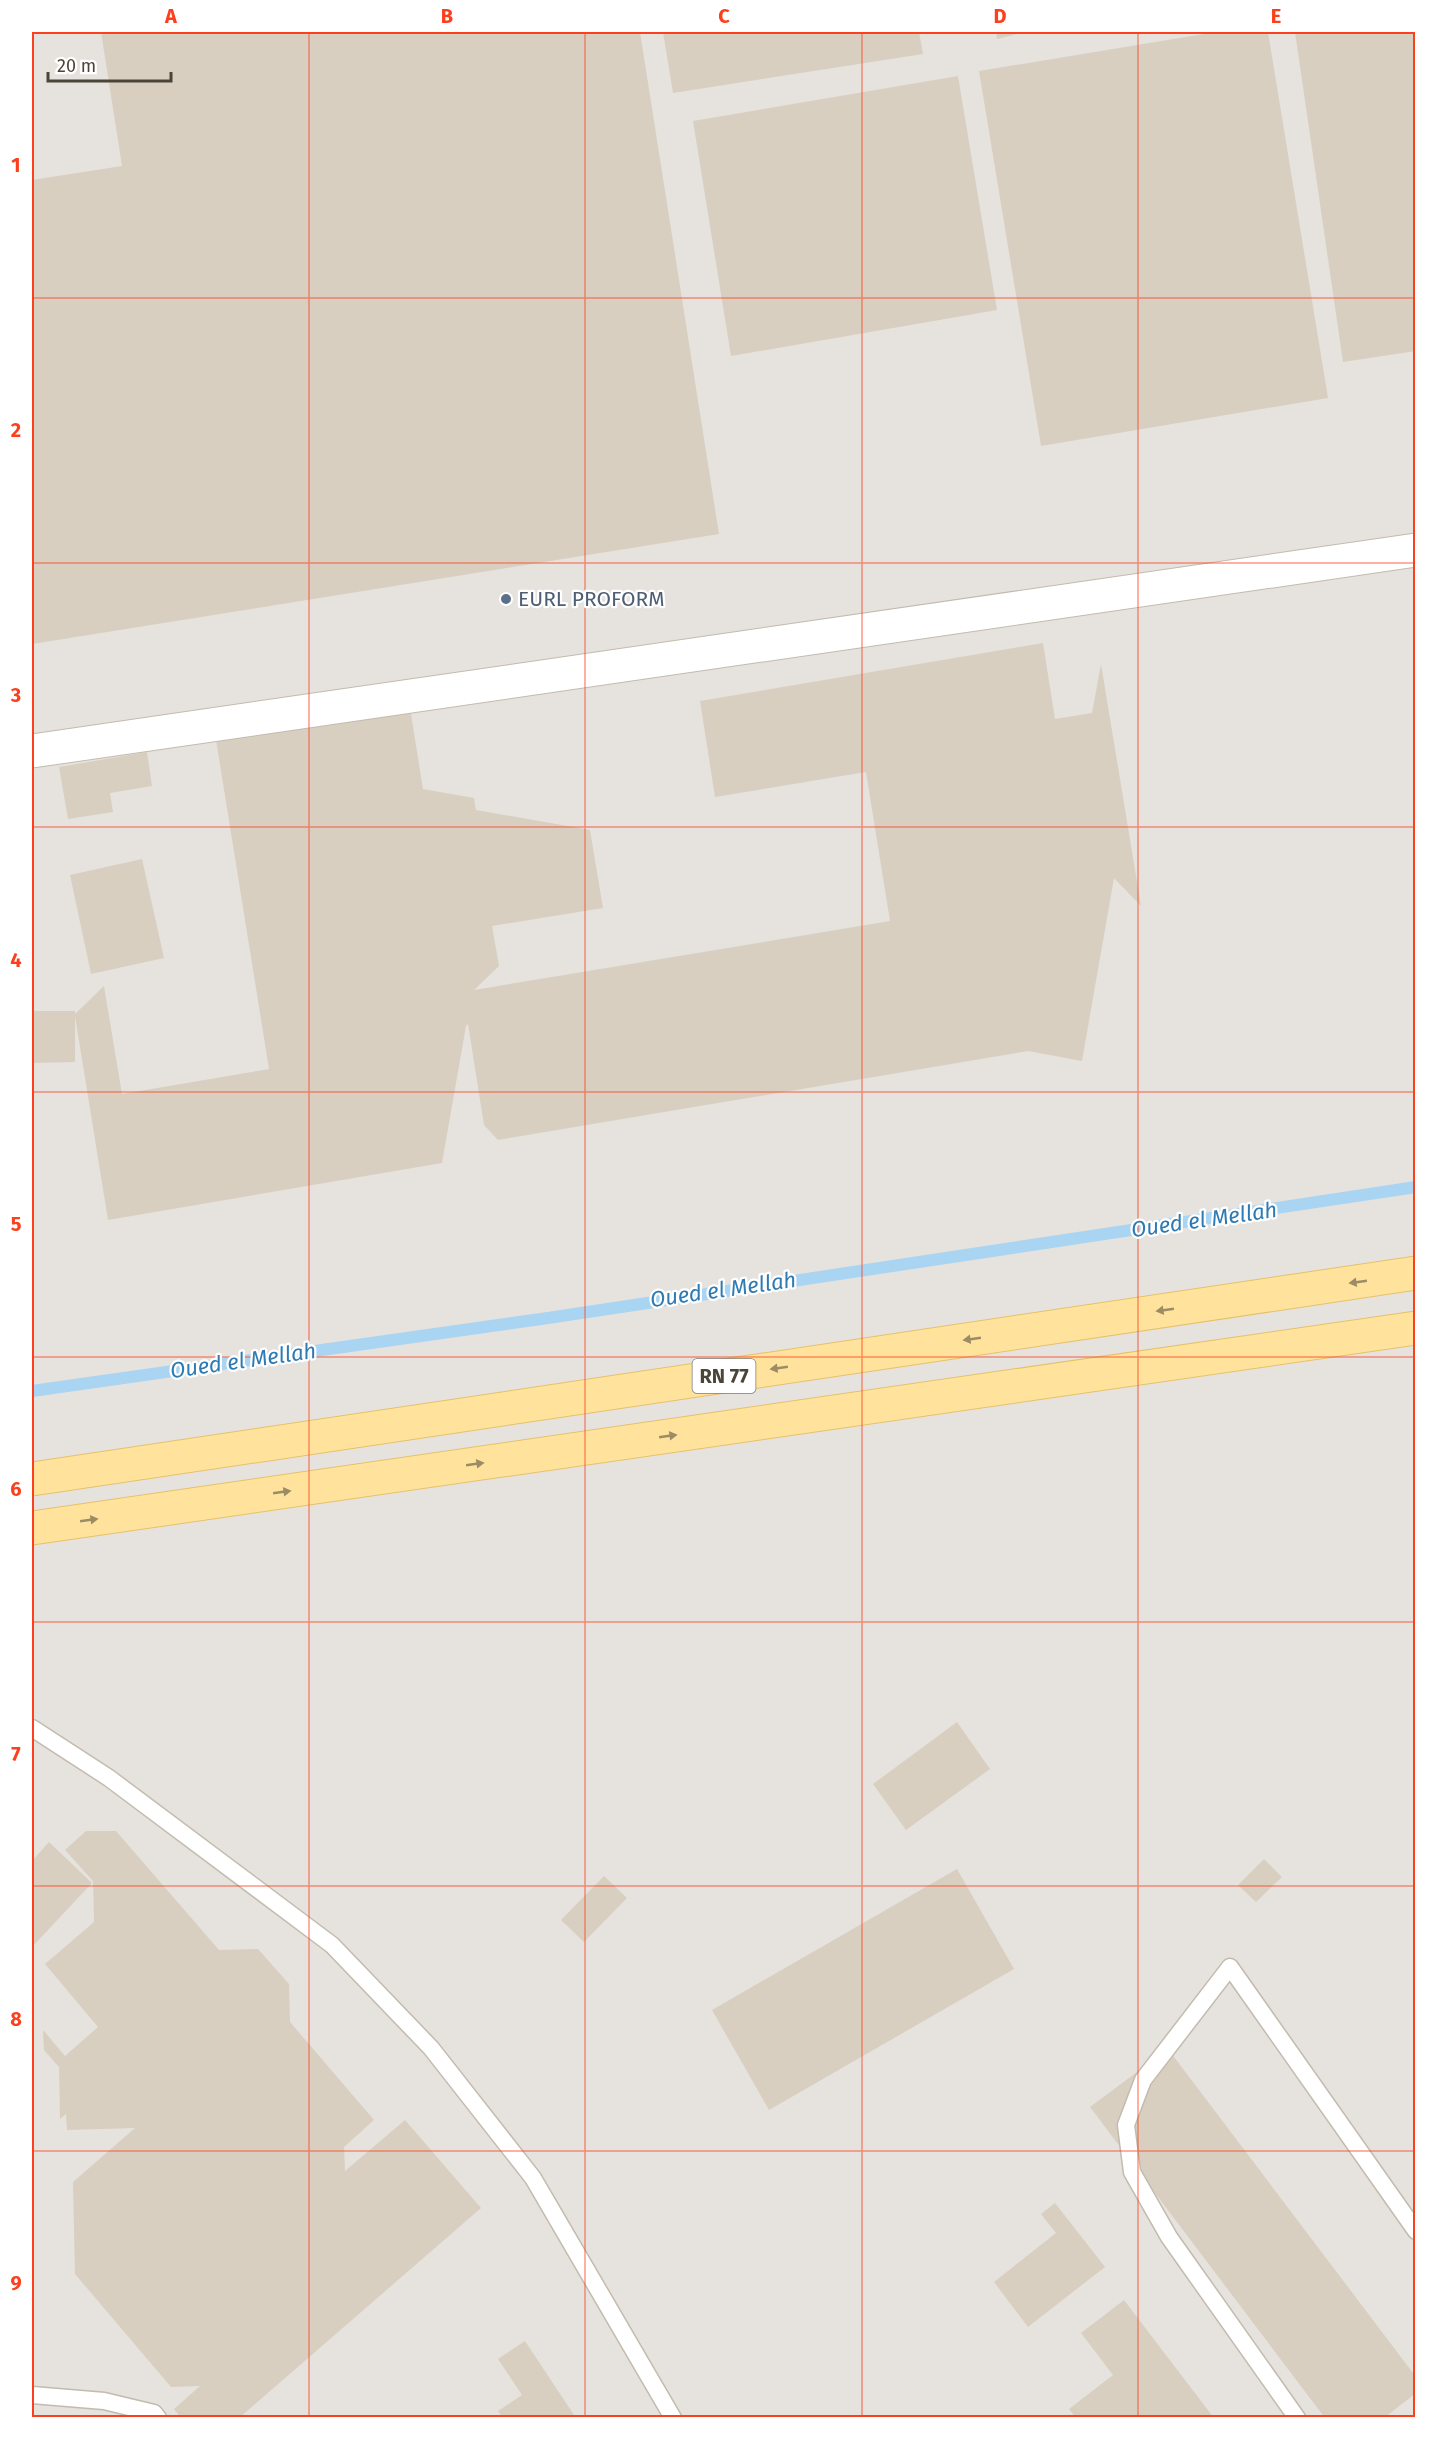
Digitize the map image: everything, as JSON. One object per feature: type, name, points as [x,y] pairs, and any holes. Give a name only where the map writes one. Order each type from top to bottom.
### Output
[{"type":"main road","name":"RN 77","points":[[32,1479],[1416,1273]]},
{"type":"main road","name":"RN 77","points":[[32,1528],[1416,1328]]},
{"type":"street","points":[[32,752],[1416,550]]},
{"type":"lane","points":[[32,1728],[109,1778],[332,1945],[430,2048],[533,2178],[673,2418]]},
{"type":"lane","points":[[1297,2418],[1169,2238],[1132,2172],[1126,2125],[1143,2080],[1230,1967],[1416,2231]]},
{"type":"lane","points":[[32,2395],[104,2401],[154,2414],[158,2418]]},
{"type":"shaded area","points":[[32,32],[1415,32],[1415,2417],[32,2417]]},
{"type":"building","points":[[101,32],[640,32],[719,534],[32,644],[32,180],[122,166]]},
{"type":"building","points":[[663,32],[919,32],[923,54],[673,93]]},
{"type":"building","points":[[996,32],[1025,32],[997,39]]},
{"type":"building","points":[[1216,32],[1268,32],[1328,398],[1041,446],[979,71]]},
{"type":"building","points":[[1295,32],[1416,32],[1416,351],[1343,362]]},
{"type":"building","points":[[958,76],[997,310],[731,356],[693,121]]},
{"type":"building","points":[[1043,643],[1055,719],[1092,713],[1101,664],[1141,906],[1114,878],[1082,1061],[1028,1051],[498,1140],[484,1125],[468,1024],[442,1163],[108,1220],[75,1016],[75,1062],[32,1063],[32,1011],[75,1011],[75,1014],[104,986],[122,1094],[269,1069],[216,740],[410,708],[423,789],[474,798],[476,810],[590,830],[603,908],[492,926],[499,966],[474,990],[890,921],[866,772],[715,797],[700,701]]},
{"type":"building","points":[[147,752],[152,786],[110,793],[113,812],[68,819],[59,767]]},
{"type":"building","points":[[142,859],[164,958],[91,974],[70,875]]},
{"type":"building","points":[[957,1722],[990,1769],[906,1830],[873,1784]]},
{"type":"building","points":[[86,1831],[116,1831],[219,1950],[258,1949],[289,1984],[290,2022],[374,2120],[344,2147],[345,2171],[405,2120],[481,2208],[239,2418],[181,2418],[174,2409],[200,2386],[171,2387],[75,2274],[73,2182],[135,2128],[67,2130],[66,2114],[60,2119],[59,2067],[44,2050],[43,2030],[65,2056],[98,2027],[45,1964],[94,1922],[93,1881],[65,1850]]},
{"type":"building","points":[[49,1842],[92,1883],[32,1947],[32,1861]]},
{"type":"building","points":[[1264,1859],[1282,1877],[1256,1902],[1238,1885]]},
{"type":"building","points":[[957,1869],[1014,1969],[769,2110],[712,2010]]},
{"type":"building","points":[[604,1876],[627,1898],[584,1942],[561,1920]]},
{"type":"building","points":[[1168,2049],[1416,2377],[1416,2393],[1384,2418],[1325,2418],[1090,2107]]},
{"type":"building","points":[[1055,2203],[1105,2267],[1028,2327],[994,2282],[1056,2233],[1041,2214]]},
{"type":"building","points":[[1124,2300],[1214,2418],[1076,2418],[1069,2409],[1113,2375],[1081,2333]]},
{"type":"building","points":[[525,2341],[576,2418],[503,2418],[498,2411],[522,2395],[498,2359]]},
{"type":"waterway","name":"Oued el Mellah","points":[[32,1391],[548,1318],[1416,1187]]},
{"type":"place","name":"EURL PROFORM","points":[[506,599]]}]
